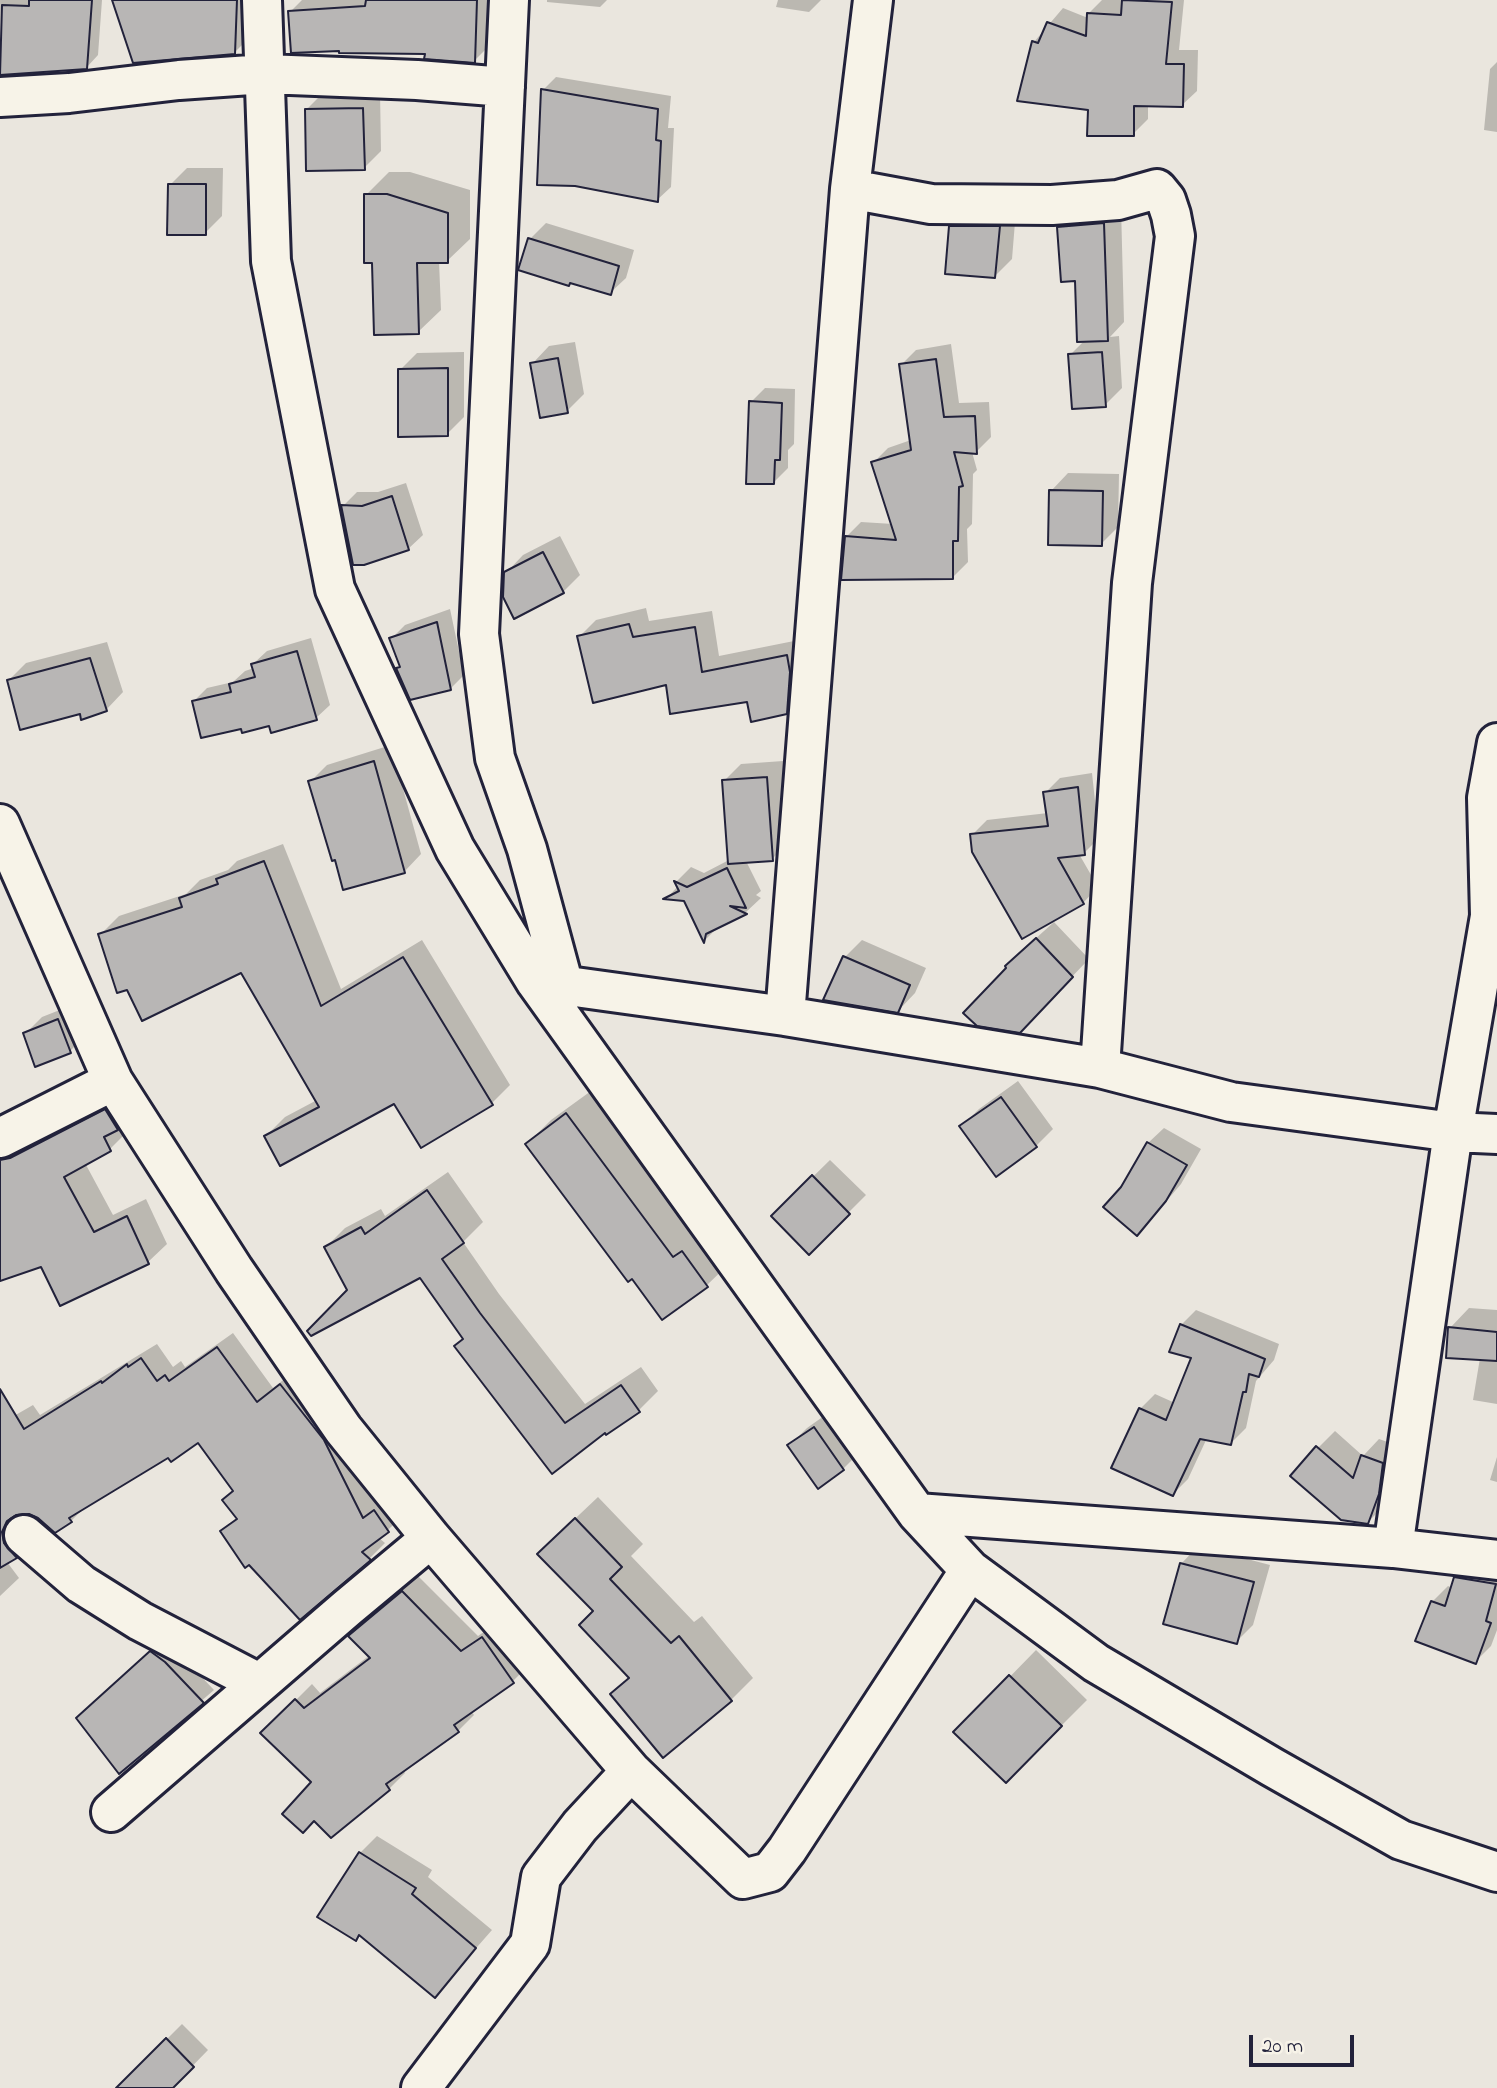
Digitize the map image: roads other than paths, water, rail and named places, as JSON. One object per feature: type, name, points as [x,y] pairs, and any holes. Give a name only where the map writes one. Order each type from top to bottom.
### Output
[{"type":"street","points":[[262,0],[271,261],[335,589],[455,849],[917,1513],[970,1570],[1096,1662],[1272,1767],[1402,1840],[1497,1872]]},
{"type":"street","points":[[509,0],[479,634],[495,758],[527,849],[550,984]]},
{"type":"street","points":[[785,1016],[850,189],[873,0]]},
{"type":"street","points":[[0,97],[265,74],[417,80],[505,87]]},
{"type":"street","points":[[850,189],[930,204],[1052,205],[1118,201],[1157,189],[1166,200],[1171,215],[1175,236],[1132,583],[1100,1068]]},
{"type":"street","points":[[1393,1548],[1453,1132],[1490,916],[1487,798],[1497,743]]},
{"type":"street","points":[[0,824],[113,1081],[234,1270],[343,1430],[431,1538],[631,1771],[743,1879],[770,1871],[787,1850],[970,1570]]},
{"type":"street","points":[[550,984],[785,1016],[1100,1068],[1231,1102],[1453,1132],[1497,1134]]},
{"type":"street","points":[[0,1138],[113,1081]]},
{"type":"street","points":[[917,1513],[1393,1548],[1497,1560]]},
{"type":"street","points":[[24,1535],[81,1584],[140,1620],[259,1684]]},
{"type":"street","points":[[111,1812],[431,1538]]},
{"type":"street","points":[[421,2088],[530,1944],[541,1877],[580,1826],[631,1771]]}]
